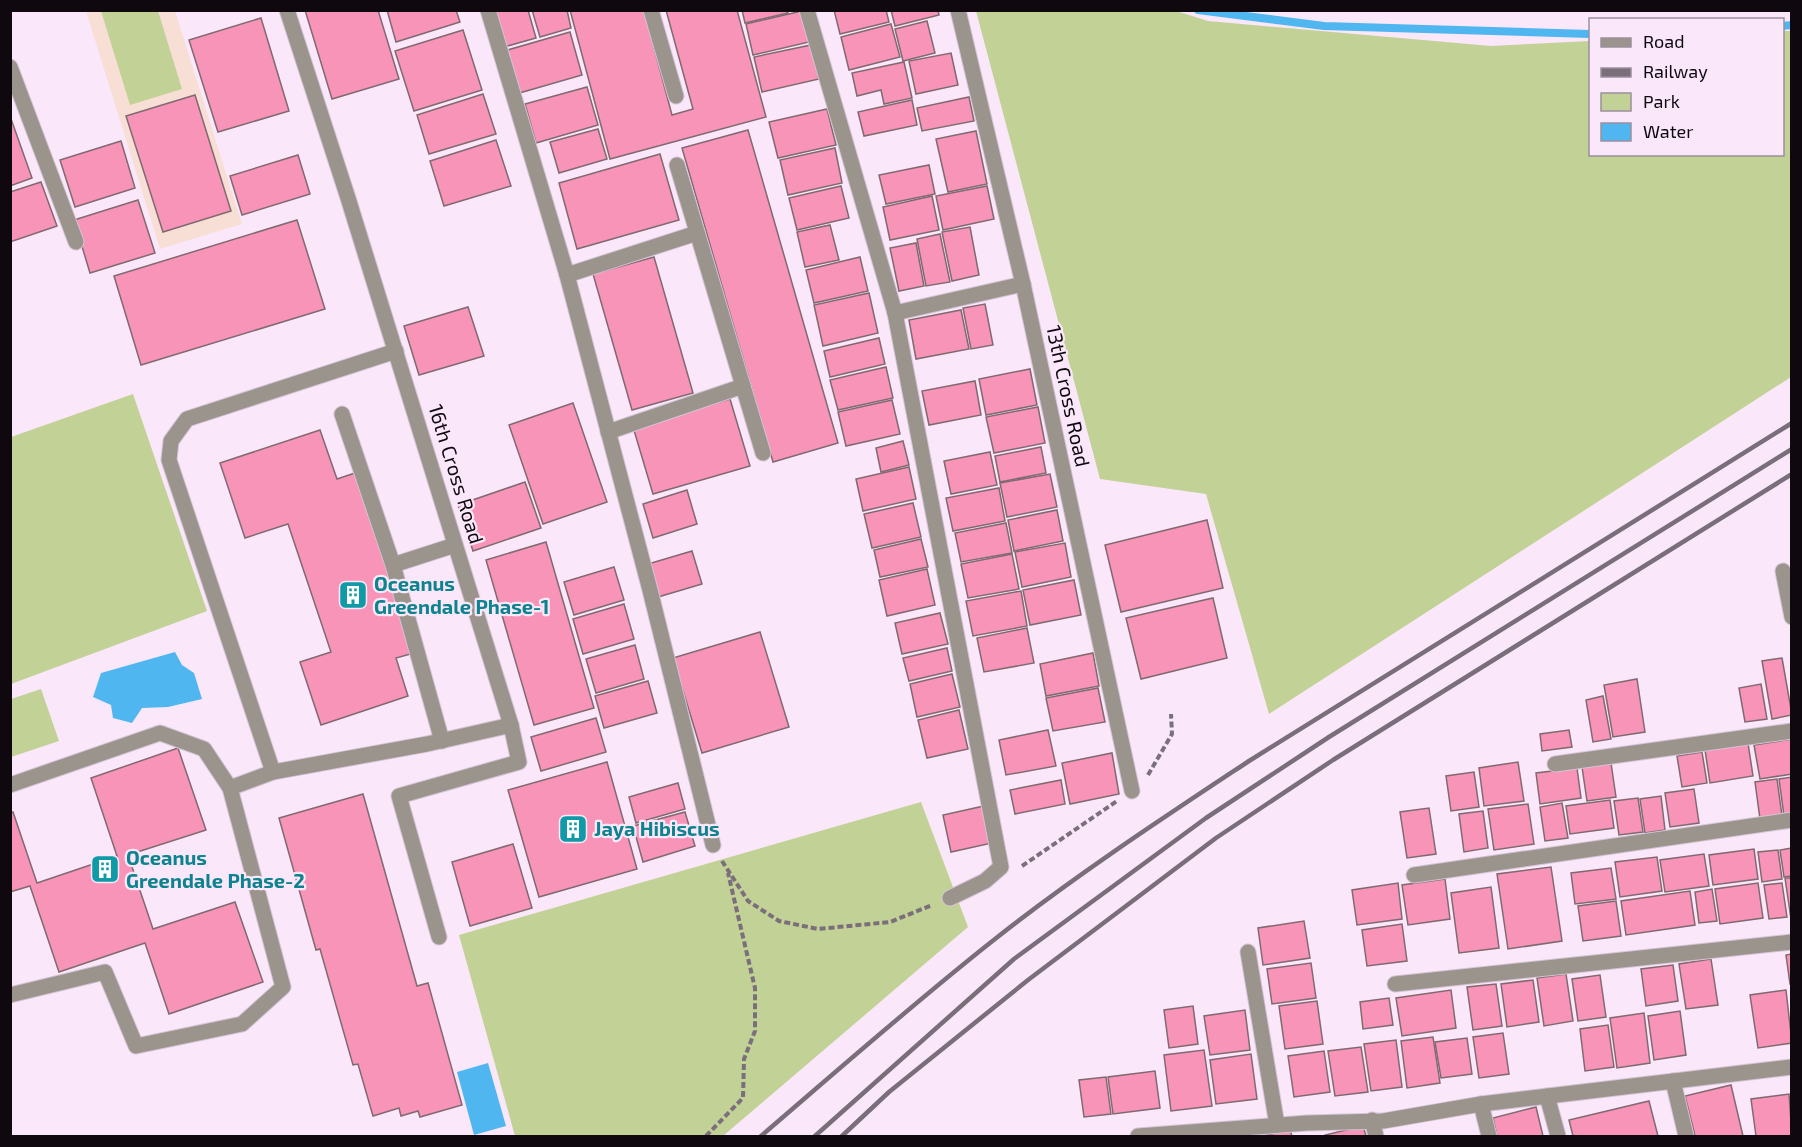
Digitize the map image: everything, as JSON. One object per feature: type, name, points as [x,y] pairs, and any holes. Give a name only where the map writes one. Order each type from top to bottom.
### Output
[{"type":"street","name":"16th Cross Road","points":[[287,10],[396,351],[511,725],[519,762],[399,796],[439,937]]},
{"type":"street","points":[[488,10],[567,275],[713,844]]},
{"type":"street","points":[[651,10],[676,96]]},
{"type":"street","points":[[807,10],[896,313],[1001,867],[985,881],[950,898]]},
{"type":"street","name":"13th Cross Road","points":[[958,10],[1023,284],[1132,791]]},
{"type":"street","points":[[10,67],[76,242]]},
{"type":"street","points":[[677,165],[763,453]]},
{"type":"street","points":[[567,275],[697,233]]},
{"type":"street","points":[[896,313],[1023,284]]},
{"type":"street","points":[[273,772],[169,460],[171,441],[187,419],[396,351]]},
{"type":"street","points":[[608,432],[744,387]]},
{"type":"street","points":[[342,414],[393,565],[442,741]]},
{"type":"street","points":[[393,565],[455,545]]},
{"type":"street","points":[[1783,571],[1791,617]]},
{"type":"street","points":[[230,788],[273,772],[442,741],[511,725]]},
{"type":"street","points":[[1555,765],[1791,731]]},
{"type":"street","points":[[10,785],[160,733],[204,749],[230,788],[283,987],[242,1024],[136,1046],[105,972],[10,995]]},
{"type":"street","points":[[1414,875],[1791,820]]},
{"type":"street","points":[[1395,984],[1791,942]]},
{"type":"street","points":[[1248,952],[1277,1125]]},
{"type":"street","points":[[1138,1137],[1277,1125],[1309,1130],[1481,1104],[1791,1067]]},
{"type":"street","points":[[1673,1081],[1686,1137]]},
{"type":"street","points":[[1547,1096],[1558,1137]]},
{"type":"street","points":[[1481,1104],[1489,1137]]},
{"type":"street","points":[[1372,1120],[1376,1137]]},
{"type":"path","points":[[1001,867],[1019,868],[1132,791],[1152,772],[1172,734],[1171,714]]},
{"type":"path","points":[[713,844],[728,873],[748,901],[779,921],[818,929],[890,922],[950,898]]},
{"type":"path","points":[[706,1137],[743,1098],[744,1059],[755,1031],[754,988],[728,873]]},
{"type":"shaded area","points":[[86,11],[175,11],[242,224],[160,249]]},
{"type":"green space","points":[[1173,10],[1208,21],[1491,46],[1589,41],[1589,156],[1784,156],[1784,31],[1791,31],[1791,377],[1269,714],[1206,494],[1100,479],[976,11]]},
{"type":"green space","points":[[101,11],[158,11],[182,89],[130,105]]},
{"type":"green space","points":[[133,394],[207,611],[11,684],[11,437]]},
{"type":"green space","points":[[41,689],[59,741],[11,757],[11,699]]},
{"type":"green space","points":[[921,802],[968,927],[723,1136],[515,1136],[459,935]]},
{"type":"water","points":[[175,652],[182,665],[194,673],[202,699],[168,707],[142,708],[132,723],[113,718],[111,705],[93,697],[101,673]]},
{"type":"water","points":[[488,1063],[506,1126],[474,1135],[457,1072]]},
{"type":"building","points":[[305,10],[378,10],[399,79],[332,99]]},
{"type":"building","points":[[387,10],[456,10],[460,22],[396,42]]},
{"type":"building","points":[[494,10],[528,10],[536,38],[504,47]]},
{"type":"building","points":[[532,10],[567,10],[571,28],[540,37]]},
{"type":"building","points":[[570,10],[644,10],[672,115],[693,109],[666,10],[737,10],[766,117],[610,159]]},
{"type":"building","points":[[742,10],[787,10],[788,13],[745,23]]},
{"type":"building","points":[[834,10],[886,10],[889,22],[840,34]]},
{"type":"building","points":[[891,10],[938,10],[939,15],[895,26]]},
{"type":"building","points":[[802,11],[809,42],[753,55],[746,24]]},
{"type":"building","points":[[261,18],[289,111],[218,132],[189,40]]},
{"type":"building","points":[[927,21],[935,53],[903,61],[895,29]]},
{"type":"building","points":[[891,24],[900,57],[849,70],[841,37]]},
{"type":"building","points":[[463,30],[482,90],[414,111],[395,51]]},
{"type":"building","points":[[570,32],[582,75],[516,94],[504,51]]},
{"type":"building","points":[[811,45],[819,79],[762,92],[754,57]]},
{"type":"building","points":[[951,53],[958,85],[916,94],[909,61]]},
{"type":"building","points":[[904,62],[912,98],[884,104],[881,90],[857,96],[852,73]]},
{"type":"building","points":[[587,87],[598,125],[536,143],[525,104]]},
{"type":"building","points":[[483,94],[496,134],[429,154],[417,115]]},
{"type":"building","points":[[195,95],[231,211],[163,232],[126,116]]},
{"type":"building","points":[[969,97],[974,121],[922,131],[917,108]]},
{"type":"building","points":[[912,100],[917,125],[864,136],[858,112]]},
{"type":"building","points":[[827,109],[836,145],[778,158],[769,122]]},
{"type":"building","points":[[10,116],[32,178],[10,186]]},
{"type":"building","points":[[598,129],[607,159],[559,173],[550,142]]},
{"type":"building","points":[[748,130],[838,443],[773,462],[682,148]]},
{"type":"building","points":[[976,131],[987,184],[948,192],[936,139]]},
{"type":"building","points":[[496,140],[511,186],[444,206],[430,161]]},
{"type":"building","points":[[121,141],[135,188],[75,207],[60,160]]},
{"type":"building","points":[[835,148],[842,183],[788,195],[780,160]]},
{"type":"building","points":[[660,154],[679,220],[577,249],[559,183]]},
{"type":"building","points":[[298,155],[310,194],[242,215],[230,176]]},
{"type":"building","points":[[929,165],[935,194],[886,204],[879,175]]},
{"type":"building","points":[[41,182],[57,226],[10,242],[10,192]]},
{"type":"building","points":[[841,186],[849,218],[797,230],[789,198]]},
{"type":"building","points":[[987,186],[994,219],[943,230],[936,196]]},
{"type":"building","points":[[932,196],[939,230],[890,240],[883,207]]},
{"type":"building","points":[[138,200],[155,253],[90,273],[74,220]]},
{"type":"building","points":[[297,220],[325,309],[141,365],[114,276]]},
{"type":"building","points":[[830,225],[839,260],[805,267],[797,232]]},
{"type":"building","points":[[970,227],[979,275],[952,281],[942,232]]},
{"type":"building","points":[[940,234],[950,282],[926,286],[917,239]]},
{"type":"building","points":[[916,243],[924,286],[899,291],[890,248]]},
{"type":"building","points":[[654,257],[693,393],[632,410],[593,274]]},
{"type":"building","points":[[860,257],[868,291],[814,303],[806,270]]},
{"type":"building","points":[[869,293],[878,333],[823,346],[814,305]]},
{"type":"building","points":[[985,304],[993,345],[971,349],[963,308]]},
{"type":"building","points":[[468,307],[484,356],[419,375],[404,326]]},
{"type":"building","points":[[961,310],[969,349],[916,359],[909,320]]},
{"type":"building","points":[[879,338],[885,364],[830,377],[824,351]]},
{"type":"building","points":[[886,367],[893,398],[838,410],[830,380]]},
{"type":"building","points":[[1030,369],[1037,405],[986,415],[979,379]]},
{"type":"building","points":[[975,381],[981,415],[929,425],[922,391]]},
{"type":"building","points":[[730,399],[750,466],[653,494],[633,427]]},
{"type":"building","points":[[892,400],[900,434],[846,446],[838,412]]},
{"type":"building","points":[[573,403],[607,502],[543,524],[509,425]]},
{"type":"building","points":[[1038,407],[1045,443],[994,453],[986,417]]},
{"type":"building","name":"Oceanus Greendale Phase-1","points":[[320,430],[337,479],[355,473],[414,653],[396,658],[408,696],[321,725],[300,662],[331,652],[288,524],[245,538],[220,463]]},
{"type":"building","points":[[903,441],[909,465],[881,472],[876,448]]},
{"type":"building","points":[[1041,447],[1046,473],[1000,482],[995,456]]},
{"type":"building","points":[[990,452],[997,485],[951,494],[944,461]]},
{"type":"building","points":[[909,467],[916,499],[863,511],[856,479]]},
{"type":"building","points":[[1050,474],[1057,507],[1007,517],[1000,483]]},
{"type":"building","points":[[525,482],[541,528],[473,551],[458,505]]},
{"type":"building","points":[[999,488],[1005,521],[953,531],[946,498]]},
{"type":"building","points":[[687,490],[697,524],[653,538],[643,504]]},
{"type":"building","points":[[913,503],[921,537],[872,548],[864,514]]},
{"type":"building","points":[[1057,510],[1063,541],[1014,551],[1008,520]]},
{"type":"building","points":[[1207,520],[1223,588],[1121,612],[1105,545]]},
{"type":"building","points":[[1006,523],[1012,553],[961,562],[955,533]]},
{"type":"building","points":[[921,539],[928,567],[880,577],[874,550]]},
{"type":"building","points":[[546,542],[594,708],[534,725],[486,560]]},
{"type":"building","points":[[1065,543],[1071,577],[1022,587],[1015,552]]},
{"type":"building","points":[[692,551],[702,584],[658,597],[648,564]]},
{"type":"building","points":[[1012,554],[1019,589],[968,598],[961,564]]},
{"type":"building","points":[[614,567],[624,600],[574,615],[564,582]]},
{"type":"building","points":[[927,569],[935,605],[887,616],[879,580]]},
{"type":"building","points":[[1074,580],[1081,615],[1030,625],[1023,590]]},
{"type":"building","points":[[1021,591],[1027,626],[973,636],[966,601]]},
{"type":"building","points":[[1213,598],[1227,658],[1141,679],[1126,618]]},
{"type":"building","points":[[624,604],[634,639],[583,654],[573,619]]},
{"type":"building","points":[[940,613],[948,644],[902,654],[895,623]]},
{"type":"building","points":[[1027,628],[1034,663],[984,672],[977,638]]},
{"type":"building","points":[[760,632],[789,727],[702,753],[673,658]]},
{"type":"building","points":[[635,645],[644,679],[596,693],[586,659]]},
{"type":"building","points":[[947,648],[952,671],[909,681],[903,658]]},
{"type":"building","points":[[1093,653],[1099,686],[1046,696],[1040,664]]},
{"type":"building","points":[[1782,658],[1792,715],[1772,719],[1762,661]]},
{"type":"building","points":[[952,674],[960,707],[917,717],[910,684]]},
{"type":"building","points":[[1637,679],[1645,732],[1613,737],[1604,685]]},
{"type":"building","points":[[648,681],[657,713],[604,728],[595,696]]},
{"type":"building","points":[[1761,684],[1767,719],[1745,722],[1739,688]]},
{"type":"building","points":[[1098,688],[1105,722],[1053,731],[1046,698]]},
{"type":"building","points":[[1603,696],[1611,739],[1593,742],[1586,700]]},
{"type":"building","points":[[959,710],[968,749],[927,758],[918,720]]},
{"type":"building","points":[[596,718],[606,752],[541,771],[531,737]]},
{"type":"building","points":[[1048,730],[1056,766],[1006,775],[999,740]]},
{"type":"building","points":[[1569,730],[1572,747],[1542,751],[1540,734]]},
{"type":"building","points":[[1792,739],[1792,774],[1760,779],[1754,745]]},
{"type":"building","points":[[1748,743],[1753,776],[1710,783],[1705,750]]},
{"type":"building","name":"Oceanus Greendale Phase-2","points":[[178,748],[206,830],[128,855],[153,929],[235,902],[263,982],[169,1014],[145,943],[59,972],[30,886],[10,892],[10,813],[13,812],[37,883],[117,856],[91,778]]},
{"type":"building","points":[[1702,752],[1707,783],[1682,787],[1677,756]]},
{"type":"building","points":[[1112,753],[1119,794],[1070,804],[1062,763]]},
{"type":"building","name":"Jaya Hibiscus","points":[[607,762],[637,869],[539,897],[508,790]]},
{"type":"building","points":[[1518,762],[1524,801],[1484,806],[1479,768]]},
{"type":"building","points":[[1611,763],[1616,797],[1587,801],[1582,767]]},
{"type":"building","points":[[1577,768],[1581,798],[1540,804],[1536,773]]},
{"type":"building","points":[[1474,772],[1479,807],[1451,811],[1446,776]]},
{"type":"building","points":[[1792,777],[1792,815],[1784,816],[1779,779]]},
{"type":"building","points":[[1777,779],[1782,816],[1760,819],[1755,782]]},
{"type":"building","points":[[1061,780],[1065,804],[1015,814],[1010,790]]},
{"type":"building","points":[[678,783],[685,809],[636,823],[629,797]]},
{"type":"building","points":[[1694,789],[1699,823],[1670,827],[1665,793]]},
{"type":"building","points":[[363,794],[417,986],[428,983],[462,1105],[420,1117],[418,1111],[401,1116],[399,1108],[373,1116],[358,1064],[353,1065],[320,949],[316,950],[279,818]]},
{"type":"building","points":[[1661,796],[1665,830],[1645,833],[1640,799]]},
{"type":"building","points":[[1638,798],[1643,832],[1619,835],[1614,801]]},
{"type":"building","points":[[1610,800],[1614,828],[1570,834],[1566,806]]},
{"type":"building","points":[[1562,803],[1568,838],[1545,841],[1540,807]]},
{"type":"building","points":[[1528,804],[1534,844],[1494,850],[1488,809]]},
{"type":"building","points":[[984,806],[992,843],[951,852],[943,815]]},
{"type":"building","points":[[1429,808],[1436,854],[1407,858],[1400,812]]},
{"type":"building","points":[[1483,811],[1488,848],[1464,852],[1459,814]]},
{"type":"building","points":[[685,812],[695,846],[643,862],[633,826]]},
{"type":"building","points":[[513,844],[532,908],[470,926],[452,862]]},
{"type":"building","points":[[1792,848],[1792,876],[1784,877],[1780,850]]},
{"type":"building","points":[[1754,849],[1758,879],[1713,885],[1709,855]]},
{"type":"building","points":[[1778,850],[1782,879],[1762,882],[1758,852]]},
{"type":"building","points":[[1704,854],[1709,886],[1665,892],[1660,860]]},
{"type":"building","points":[[1657,857],[1662,891],[1620,897],[1615,862]]},
{"type":"building","points":[[1551,867],[1562,941],[1508,949],[1497,874]]},
{"type":"building","points":[[1611,868],[1616,899],[1575,904],[1571,873]]},
{"type":"building","points":[[1785,878],[1792,878],[1792,919],[1791,919]]},
{"type":"building","points":[[1445,879],[1450,919],[1408,925],[1402,885]]},
{"type":"building","points":[[1398,883],[1402,919],[1357,925],[1352,890]]},
{"type":"building","points":[[1758,883],[1763,918],[1720,924],[1715,889]]},
{"type":"building","points":[[1782,883],[1787,917],[1769,919],[1764,885]]},
{"type":"building","points":[[1491,887],[1499,948],[1459,953],[1451,893]]},
{"type":"building","points":[[1712,889],[1717,921],[1699,923],[1695,892]]},
{"type":"building","points":[[1690,891],[1695,925],[1626,935],[1621,901]]},
{"type":"building","points":[[1616,901],[1621,936],[1583,941],[1578,906]]},
{"type":"building","points":[[1304,921],[1310,958],[1263,965],[1258,928]]},
{"type":"building","points":[[1402,924],[1407,961],[1367,966],[1362,930]]},
{"type":"building","points":[[1792,954],[1792,984],[1790,984],[1786,955]]},
{"type":"building","points":[[1711,959],[1718,1005],[1686,1009],[1679,964]]},
{"type":"building","points":[[1311,963],[1316,998],[1272,1004],[1267,969]]},
{"type":"building","points":[[1673,965],[1678,1001],[1646,1006],[1641,969]]},
{"type":"building","points":[[1566,974],[1573,1021],[1544,1026],[1537,978]]},
{"type":"building","points":[[1600,975],[1606,1017],[1578,1021],[1572,979]]},
{"type":"building","points":[[1533,980],[1539,1022],[1507,1027],[1501,984]]},
{"type":"building","points":[[1496,984],[1502,1026],[1473,1030],[1467,987]]},
{"type":"building","points":[[1451,990],[1456,1028],[1402,1036],[1396,998]]},
{"type":"building","points":[[1786,990],[1792,1043],[1758,1048],[1750,995]]},
{"type":"building","points":[[1389,998],[1393,1025],[1363,1029],[1360,1002]]},
{"type":"building","points":[[1317,1001],[1323,1044],[1285,1049],[1279,1006]]},
{"type":"building","points":[[1193,1006],[1198,1044],[1169,1048],[1164,1010]]},
{"type":"building","points":[[1245,1010],[1250,1050],[1210,1055],[1204,1016]]},
{"type":"building","points":[[1680,1011],[1686,1055],[1654,1060],[1648,1016]]},
{"type":"building","points":[[1644,1013],[1650,1063],[1617,1068],[1610,1018]]},
{"type":"building","points":[[1608,1025],[1614,1067],[1585,1071],[1580,1029]]},
{"type":"building","points":[[1503,1033],[1509,1074],[1479,1078],[1473,1037]]},
{"type":"building","points":[[1433,1037],[1440,1083],[1407,1088],[1401,1041]]},
{"type":"building","points":[[1467,1038],[1472,1074],[1441,1078],[1435,1042]]},
{"type":"building","points":[[1396,1040],[1402,1087],[1371,1091],[1364,1044]]},
{"type":"building","points":[[1361,1047],[1368,1092],[1335,1096],[1328,1051]]},
{"type":"building","points":[[1204,1050],[1212,1106],[1171,1111],[1164,1055]]},
{"type":"building","points":[[1324,1051],[1330,1092],[1294,1097],[1288,1056]]},
{"type":"building","points":[[1251,1054],[1257,1099],[1216,1104],[1210,1060]]},
{"type":"building","points":[[1155,1071],[1160,1108],[1113,1114],[1108,1077]]},
{"type":"building","points":[[1106,1077],[1111,1114],[1084,1117],[1079,1080]]},
{"type":"building","points":[[1731,1085],[1743,1136],[1695,1136],[1685,1096]]},
{"type":"building","points":[[1789,1094],[1792,1136],[1756,1136],[1751,1099]]},
{"type":"building","points":[[1649,1101],[1658,1136],[1573,1136],[1569,1120]]},
{"type":"building","points":[[1536,1107],[1543,1136],[1497,1136],[1493,1118]]},
{"type":"building","points":[[1363,1126],[1366,1136],[1325,1136],[1325,1135]]},
{"type":"building","points":[[1290,1130],[1292,1136],[1262,1136]]},
{"type":"waterway","points":[[1198,10],[1324,26],[1589,34]]},
{"type":"waterway","points":[[1784,26],[1792,25]]},
{"type":"railway","points":[[761,1136],[965,963],[1026,915],[1120,847],[1249,761],[1792,423]]},
{"type":"railway","points":[[815,1136],[1014,959],[1206,818],[1329,737],[1792,449]]},
{"type":"railway","points":[[842,1136],[889,1092],[1028,980],[1216,838],[1333,760],[1792,474]]},
{"type":"place","name":"Oceanus Greendale Phase-1","points":[[353,595]]},
{"type":"place","name":"Jaya Hibiscus","points":[[573,829]]},
{"type":"place","name":"Oceanus Greendale Phase-2","points":[[105,869]]}]
